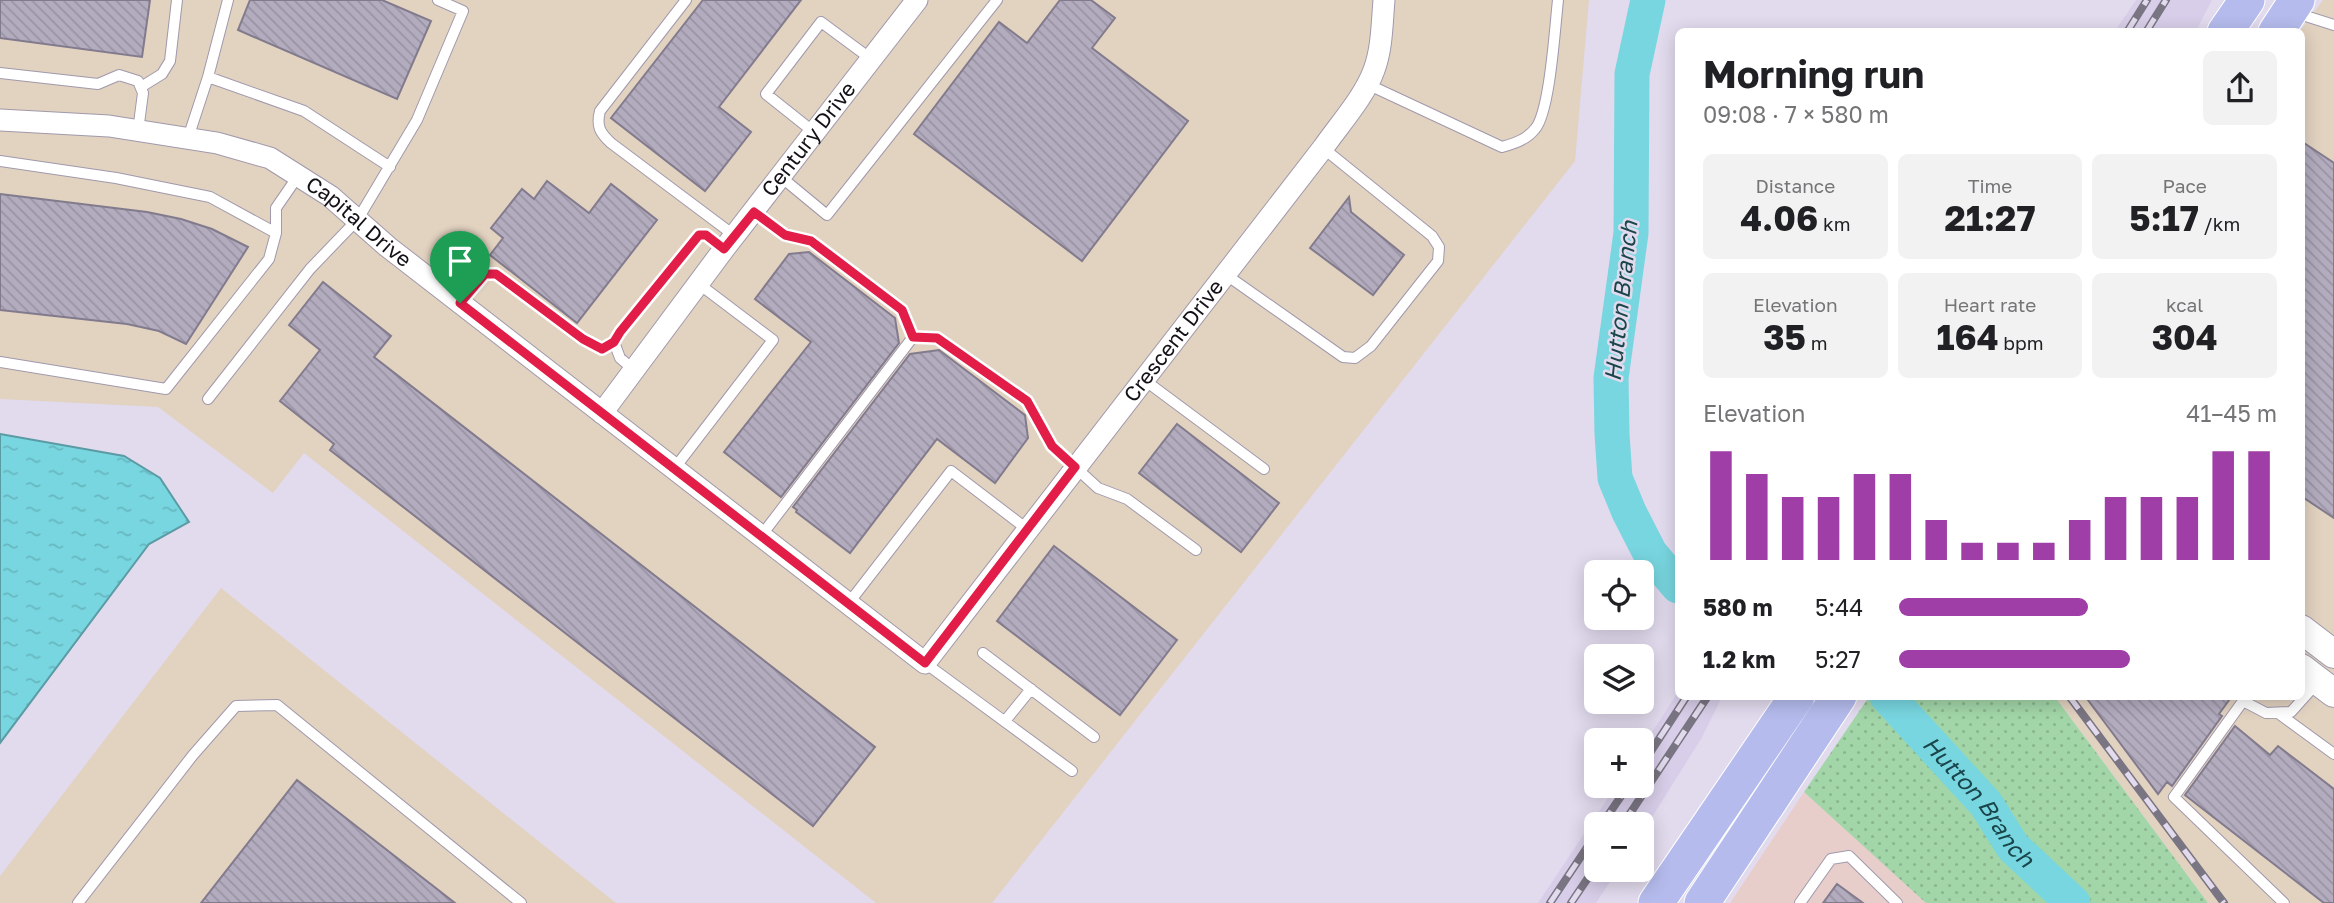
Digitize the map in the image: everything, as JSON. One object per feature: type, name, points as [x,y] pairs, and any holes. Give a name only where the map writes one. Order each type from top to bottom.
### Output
[{"type":"main road","points":[[2228,28],[2247,0]]},
{"type":"main road","points":[[1656,903],[1794,700]]},
{"type":"main road","points":[[1702,903],[1836,700]]},
{"type":"street","name":"Century Drive","points":[[602,413],[729,243],[917,0]]},
{"type":"street","name":"Crescent Drive","points":[[925,663],[1323,148],[1374,71],[1384,0]]},
{"type":"street","name":"Capital Drive","points":[[0,120],[109,126],[217,143],[270,158],[330,196],[388,247],[925,663]]},
{"type":"street","points":[[2305,632],[2334,654]]},
{"type":"lane","points":[[141,86],[162,74],[170,61],[177,0]]},
{"type":"lane","points":[[188,138],[208,77],[228,0]]},
{"type":"lane","points":[[208,399],[310,270],[358,219],[390,167],[417,120],[463,11],[438,0]]},
{"type":"lane","points":[[686,0],[600,111],[597,124],[602,135],[729,243]]},
{"type":"lane","points":[[781,177],[827,215],[998,0]]},
{"type":"lane","points":[[1367,84],[1502,148],[1524,140],[1538,127],[1547,95],[1558,0]]},
{"type":"lane","points":[[2287,14],[2334,25]]},
{"type":"lane","points":[[815,133],[766,94],[821,22],[871,59]]},
{"type":"lane","points":[[0,73],[98,84],[119,75],[138,81],[143,93],[138,131]]},
{"type":"lane","points":[[208,77],[304,111],[390,167]]},
{"type":"lane","points":[[1225,274],[1343,357],[1355,358],[1371,346],[1438,261],[1439,247],[1432,236],[1323,148]]},
{"type":"lane","points":[[0,161],[117,178],[210,197],[275,233]]},
{"type":"lane","points":[[0,362],[166,389],[269,259],[275,233],[276,208],[298,176]]},
{"type":"lane","points":[[754,212],[785,235],[811,241],[902,310],[913,337]]},
{"type":"lane","points":[[460,303],[485,274],[496,274],[583,339],[602,349],[614,342],[699,235],[729,243]]},
{"type":"lane","points":[[674,469],[773,340],[699,284]]},
{"type":"lane","points":[[913,337],[937,338],[1027,401],[1052,446],[1098,488],[1127,499],[1196,550]]},
{"type":"lane","points":[[761,536],[913,337]]},
{"type":"lane","points":[[614,342],[620,358],[634,370]]},
{"type":"lane","points":[[1143,379],[1264,469]]},
{"type":"lane","points":[[848,604],[951,471],[1027,530]]},
{"type":"lane","points":[[983,653],[1094,737]]},
{"type":"lane","points":[[925,663],[1072,771]]},
{"type":"lane","points":[[2305,696],[2318,681]]},
{"type":"lane","points":[[1005,722],[1031,689]]},
{"type":"lane","points":[[2244,700],[2175,797],[2284,903]]},
{"type":"lane","points":[[2246,700],[2266,713],[2278,713],[2291,712],[2301,700]]},
{"type":"lane","points":[[78,903],[193,755],[236,706],[277,705],[521,903]]},
{"type":"lane","points":[[2278,713],[2334,754]]},
{"type":"lane","points":[[1800,903],[1831,859],[1849,856],[1897,903]]},
{"type":"shaded area","points":[[0,0],[1589,0],[1575,161],[992,903],[876,903],[304,453],[273,493],[158,407],[0,399]]},
{"type":"shaded area","points":[[2136,0],[2212,0],[2198,28],[2117,28]]},
{"type":"shaded area","points":[[2323,0],[2334,0],[2334,903],[2208,903],[2057,700],[2305,700],[2305,28],[2302,28]]},
{"type":"shaded area","points":[[221,588],[616,903],[0,903],[0,876]]},
{"type":"shaded area","points":[[1675,697],[1675,700],[1720,700],[1701,739],[1654,814],[1599,812],[1608,798],[1654,798],[1654,729]]},
{"type":"shaded area","points":[[1804,792],[1908,884],[1926,903],[1730,903]]},
{"type":"shaded area","points":[[1584,834],[1584,882],[1610,882],[1596,903],[1538,903]]},
{"type":"green space","points":[[1867,700],[2057,700],[2208,903],[1926,903],[1804,792]]},
{"type":"water","points":[[0,434],[124,456],[160,478],[189,522],[149,544],[0,743]]},
{"type":"building","points":[[0,0],[150,0],[142,57],[0,38]]},
{"type":"building","points":[[250,0],[382,0],[431,21],[397,99],[238,30]]},
{"type":"building","points":[[703,0],[801,0],[719,107],[751,132],[705,191],[611,118]]},
{"type":"building","points":[[1060,0],[1091,0],[1115,18],[1092,48],[1188,121],[1082,261],[914,134],[999,22],[1027,43]]},
{"type":"building","points":[[2305,144],[2334,163],[2334,518],[2305,499]]},
{"type":"building","points":[[547,181],[589,213],[611,184],[657,220],[577,323],[490,255],[503,238],[491,228],[522,189],[534,199]]},
{"type":"building","points":[[0,194],[147,212],[181,219],[212,229],[248,247],[186,344],[159,331],[127,324],[0,310]]},
{"type":"building","points":[[1349,197],[1351,212],[1404,255],[1373,295],[1310,248]]},
{"type":"building","points":[[809,252],[895,318],[899,343],[781,497],[724,452],[811,342],[755,299],[789,254]]},
{"type":"building","points":[[323,282],[391,336],[374,357],[875,747],[813,826],[330,450],[334,444],[280,401],[320,350],[289,325]]},
{"type":"building","points":[[939,350],[1025,415],[1028,438],[995,483],[937,439],[850,553],[793,507],[910,354]]},
{"type":"building","points":[[1177,424],[1279,503],[1241,552],[1139,473]]},
{"type":"building","points":[[1054,546],[1177,640],[1120,715],[997,621]]},
{"type":"building","points":[[2088,700],[2229,700],[2219,714],[2222,716],[2172,786],[2167,782],[2158,794]]},
{"type":"building","points":[[2235,726],[2270,755],[2278,746],[2334,789],[2334,903],[2324,903],[2185,795]]},
{"type":"building","points":[[297,780],[455,903],[201,903]]},
{"type":"building","points":[[1837,884],[1863,903],[1823,903]]},
{"type":"waterway","name":"Hutton Branch","points":[[1648,0],[1632,74],[1631,233],[1611,378],[1612,434],[1615,478],[1629,512],[1650,553],[1675,582]]},
{"type":"waterway","name":"Hutton Branch","points":[[1891,700],[1986,804],[2013,847],[2073,903]]},
{"type":"railway","points":[[2130,28],[2147,0]]},
{"type":"railway","points":[[2148,28],[2166,0]]},
{"type":"railway","points":[[1654,747],[1684,700]]},
{"type":"railway","points":[[1631,812],[1705,700]]},
{"type":"railway","points":[[2072,700],[2224,903]]},
{"type":"railway","points":[[1610,812],[1620,798]]},
{"type":"railway","points":[[1550,903],[1584,852]]},
{"type":"railway","points":[[1571,903],[1585,882]]},
{"type":"route","points":[[754,212],[785,235],[811,241],[902,310],[913,337],[937,338],[1027,401],[1052,446],[1075,467],[925,663],[460,303],[485,274],[496,274],[583,339],[602,349],[614,342],[691,242],[699,235],[706,235],[724,249],[754,212]]}]
